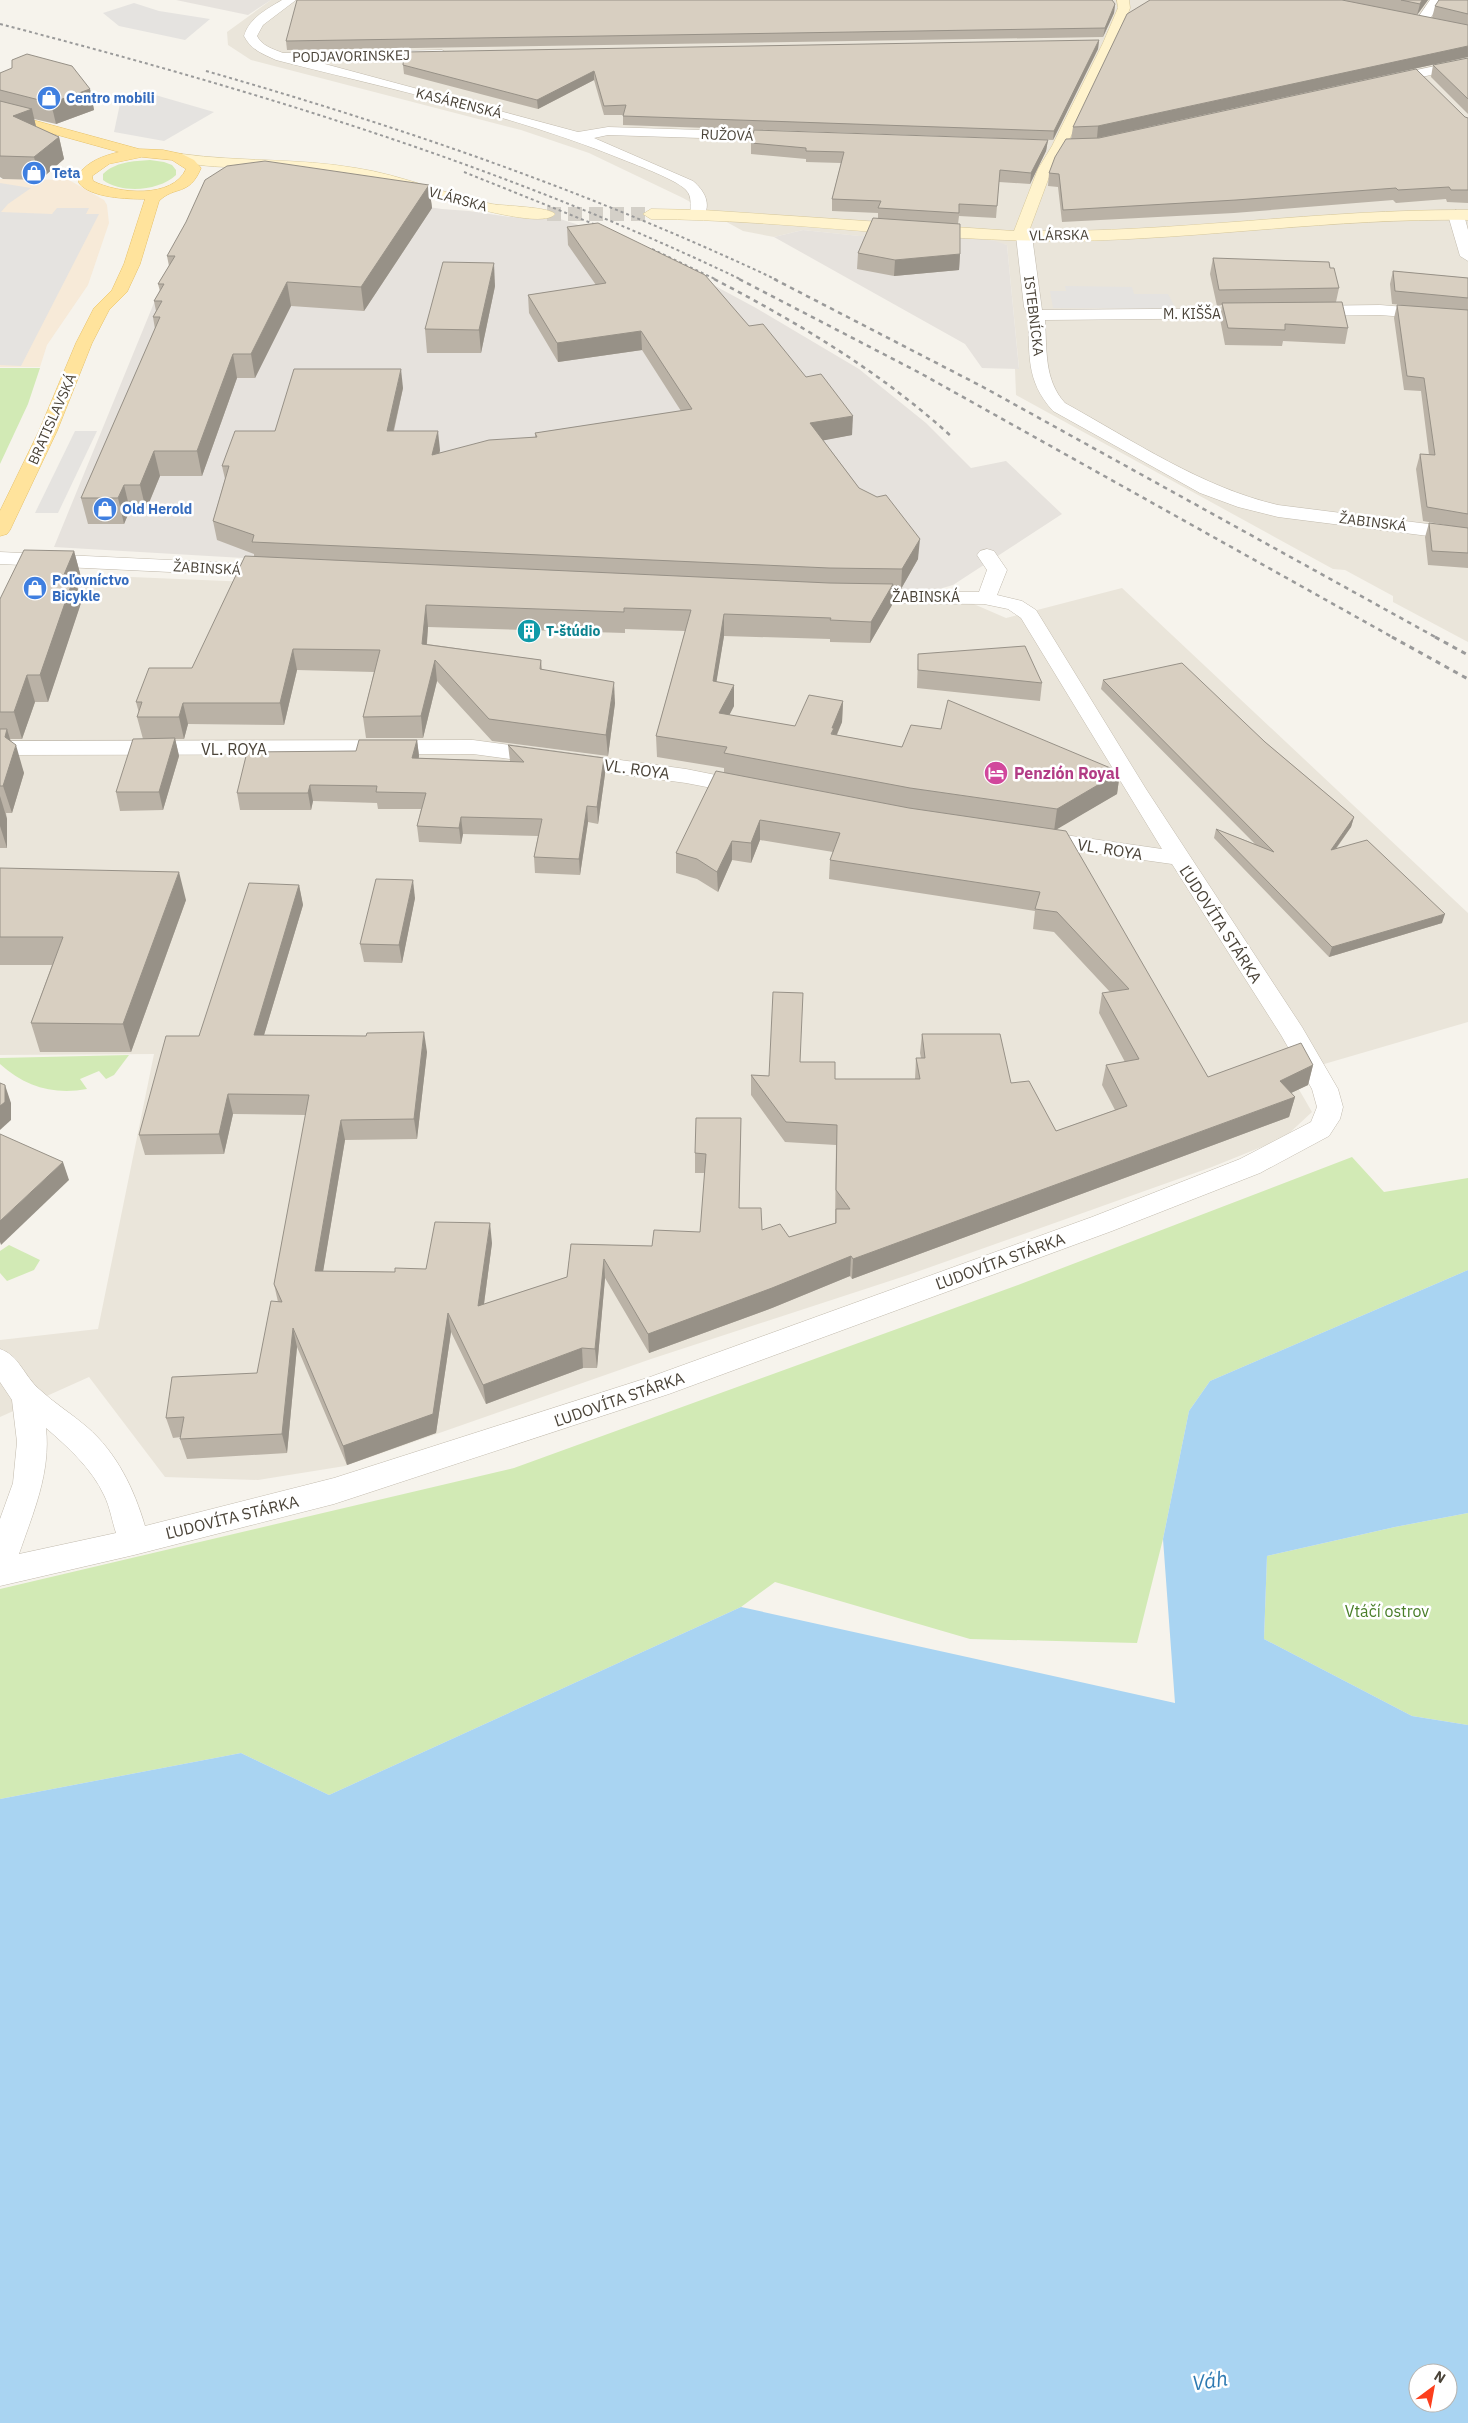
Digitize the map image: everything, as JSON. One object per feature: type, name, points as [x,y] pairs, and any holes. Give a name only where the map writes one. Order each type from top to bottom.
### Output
[{"type":"main road","name":"ISTEBNÍCKA","points":[[1024,236],[1021,229],[1045,169],[1066,146],[1103,43],[1124,8],[1123,0]]},
{"type":"main road","points":[[0,114],[101,144],[142,153],[182,158],[194,168],[193,174],[188,180],[176,187],[160,192],[132,195],[114,194],[93,189],[86,183],[85,175],[91,168],[104,161],[142,153]]},
{"type":"main road","points":[[0,123],[82,151],[91,157],[91,168]]},
{"type":"main road","name":"VLÁRSKA","points":[[182,158],[218,163],[273,164],[384,177],[461,202],[490,208],[547,214]]},
{"type":"main road","name":"VLÁRSKA","points":[[176,187],[220,174],[312,168]]},
{"type":"main road","name":"BRATISLAVSKÁ","points":[[0,530],[48,430],[84,342],[102,308],[119,292],[132,264],[152,200],[160,192]]},
{"type":"main road","points":[[114,194],[124,202],[125,209]]},
{"type":"main road","name":"VLÁRSKA","points":[[651,214],[698,214],[860,227],[1024,236],[1196,230],[1304,220],[1402,214],[1462,215]]},
{"type":"main road","name":"BRATISLAVSKÁ","points":[[102,308],[103,290],[106,283]]},
{"type":"street","name":"KASÁRENSKÁ","points":[[290,0],[257,22],[250,32],[251,40],[257,47],[281,57],[512,116],[578,136],[642,162],[688,184],[696,191],[700,199],[698,214]]},
{"type":"street","points":[[1436,0],[1416,21],[1440,26]]},
{"type":"street","name":"PODJAVORINSKEJ","points":[[281,57],[456,54]]},
{"type":"street","points":[[1368,85],[1468,63]]},
{"type":"street","points":[[1417,74],[1430,87]]},
{"type":"street","name":"RUŽOVÁ","points":[[578,136],[608,131],[800,137]]},
{"type":"street","points":[[1040,145],[1066,146]]},
{"type":"street","points":[[1462,215],[1468,256]]},
{"type":"street","name":"ISTEBNÍCKA","points":[[1024,236],[1032,307],[1036,315],[1040,377],[1048,395],[1060,407],[1207,489],[1246,503],[1278,511]]},
{"type":"street","points":[[1292,312],[1380,310],[1468,317]]},
{"type":"street","name":"M. KIŠŠA","points":[[1036,315],[1273,312]]},
{"type":"street","name":"ŽABINSKÁ","points":[[1278,511],[1468,535]]},
{"type":"street","points":[[984,598],[991,590],[997,570],[986,555]]},
{"type":"street","name":"ŽABINSKÁ","points":[[0,558],[297,572]]},
{"type":"street","name":"ŽABINSKÁ","points":[[837,596],[984,598]]},
{"type":"street","name":"ĽUDOVÍTA STÁRKA","points":[[0,1572],[134,1542],[334,1491],[659,1386],[1102,1224],[1250,1166],[1310,1136],[1327,1119],[1330,1107],[1325,1089],[1293,1033],[1179,858],[1054,658],[1036,624],[1023,609],[1006,602],[984,598]]},
{"type":"street","name":"VL. ROYA","points":[[0,748],[266,749],[473,747],[686,776],[773,793]]},
{"type":"street","name":"VL. ROYA","points":[[1015,835],[1179,858]]},
{"type":"street","points":[[0,1360],[27,1397],[78,1437],[107,1472],[120,1495],[134,1542]]},
{"type":"street","points":[[0,1564],[28,1483],[32,1442],[27,1397]]},
{"type":"shaded area","points":[[176,0],[271,0],[248,15]]},
{"type":"shaded area","points":[[271,0],[1468,0],[1468,642],[1393,602],[1393,596],[1345,570],[1333,569],[1016,395],[1015,369],[1019,368],[1007,245],[974,238],[859,236],[803,230],[774,237],[743,231],[683,198],[589,153],[521,130],[251,60],[228,45],[227,32]]},
{"type":"shaded area","points":[[134,3],[159,11],[210,19],[185,40],[119,26],[103,13]]},
{"type":"shaded area","points":[[138,90],[214,112],[164,141],[114,132],[121,99]]},
{"type":"shaded area","points":[[0,179],[69,180],[104,200],[107,205],[109,223],[88,285],[47,345],[40,367],[0,367]]},
{"type":"shaded area","points":[[0,183],[31,188],[8,204],[1,212],[52,214],[57,208],[89,208],[86,214],[99,214],[21,366],[0,365]]},
{"type":"shaded area","name":"Old Herold","points":[[224,184],[280,185],[442,209],[510,217],[560,219],[576,224],[693,274],[756,308],[859,369],[926,423],[971,468],[1006,461],[1062,514],[953,585],[939,589],[914,590],[535,575],[54,547],[199,193]]},
{"type":"shaded area","points":[[803,230],[860,236],[974,238],[1007,245],[1019,369],[982,368],[965,344],[774,237]]},
{"type":"shaded area","points":[[1065,286],[1132,287],[1134,294],[1168,294],[1176,309],[1053,308],[1050,291],[1066,291]]},
{"type":"shaded area","points":[[75,431],[97,431],[58,513],[35,513]]},
{"type":"shaded area","points":[[36,573],[603,597],[939,589],[1006,618],[1122,588],[1468,913],[1468,1022],[1290,1074],[1312,1112],[1284,1138],[1212,1167],[908,1275],[651,1359],[345,1466],[258,1480],[165,1477],[89,1377],[0,1417],[0,1340],[98,1329],[154,1054],[0,1055],[0,604]]},
{"type":"green space","points":[[150,160],[172,165],[176,170],[176,175],[160,184],[140,189],[120,187],[103,180],[103,174],[113,167],[131,162]]},
{"type":"green space","points":[[0,368],[40,368],[28,404],[0,464]]},
{"type":"green space","points":[[129,1055],[114,1075],[106,1079],[99,1071],[80,1079],[87,1089],[75,1091],[52,1090],[30,1084],[0,1064],[0,1058]]},
{"type":"green space","points":[[1352,1157],[1384,1192],[1468,1178],[1468,1270],[1210,1381],[1189,1411],[1163,1539],[1137,1643],[970,1639],[775,1582],[741,1607],[329,1795],[241,1753],[0,1799],[0,1589],[514,1468],[1018,1285]]},
{"type":"green space","points":[[9,1245],[40,1260],[34,1270],[7,1281],[0,1273],[0,1251]]},
{"type":"green space","name":"Vtáčí ostrov","points":[[1468,1513],[1468,1725],[1412,1716],[1264,1639],[1267,1556],[1395,1527]]},
{"type":"water","name":"Váh","points":[[1468,1270],[1468,1513],[1395,1527],[1267,1556],[1264,1639],[1412,1716],[1468,1725],[1468,2423],[0,2423],[0,1799],[241,1753],[329,1795],[741,1607],[1175,1703],[1163,1539],[1189,1411],[1210,1381]]},
{"type":"building","points":[[297,0],[1112,0],[1115,4],[1105,28],[286,41]]},
{"type":"building","points":[[1150,0],[1342,0],[1468,25],[1468,46],[1098,126],[1073,127],[1127,14]]},
{"type":"building","points":[[1401,0],[1422,0],[1420,4]]},
{"type":"building","points":[[1439,0],[1468,0],[1468,14],[1435,6]]},
{"type":"building","points":[[1099,40],[1054,131],[623,116],[626,105],[604,106],[594,71],[537,100],[403,65],[404,52]]},
{"type":"building","points":[[27,54],[72,66],[90,89],[51,103],[0,90],[0,73],[12,68],[12,60]]},
{"type":"building","points":[[1468,58],[1468,99],[1433,65]]},
{"type":"building","points":[[1416,69],[1468,118],[1468,190],[1451,190],[1449,187],[1398,190],[1396,188],[1063,210],[1059,174],[1049,173],[1055,157],[1066,139],[1099,138]]},
{"type":"building","points":[[0,101],[32,109],[13,116],[59,137],[34,157],[0,156]]},
{"type":"building","points":[[754,130],[1048,140],[1031,173],[1000,170],[997,206],[959,204],[959,213],[878,208],[881,201],[832,199],[844,152],[806,151],[806,148],[751,143]]},
{"type":"building","points":[[265,161],[429,185],[361,287],[287,282],[251,354],[233,354],[197,451],[154,451],[140,485],[124,485],[118,498],[81,498],[160,317],[153,317],[162,301],[154,301],[164,284],[158,284],[175,256],[167,256],[186,222],[205,180],[227,166]]},
{"type":"building","points":[[873,218],[960,224],[960,254],[895,260],[858,253]]},
{"type":"building","points":[[598,223],[705,275],[749,326],[763,324],[806,377],[821,374],[853,416],[810,423],[859,488],[877,497],[886,495],[920,539],[902,569],[829,568],[252,542],[254,535],[213,521],[229,466],[222,466],[235,431],[275,431],[294,369],[401,369],[387,431],[438,431],[432,455],[489,440],[537,437],[535,433],[692,409],[641,331],[557,343],[528,295],[606,283],[567,227]]},
{"type":"building","points":[[1213,258],[1329,262],[1330,268],[1334,268],[1339,288],[1219,290]]},
{"type":"building","points":[[443,262],[494,263],[479,330],[425,329]]},
{"type":"building","points":[[1393,271],[1468,278],[1468,298],[1395,291]]},
{"type":"building","points":[[1342,302],[1348,328],[1285,324],[1285,330],[1228,328],[1222,303]]},
{"type":"building","points":[[1397,305],[1468,310],[1468,514],[1427,507],[1420,454],[1435,455],[1424,378],[1407,376]]},
{"type":"building","points":[[1429,523],[1468,528],[1468,553],[1432,551]]},
{"type":"building","points":[[24,550],[74,551],[63,577],[74,577],[40,675],[27,675],[14,712],[0,712],[0,599]]},
{"type":"building","points":[[245,556],[829,583],[893,584],[871,622],[830,620],[831,618],[724,614],[713,681],[734,685],[719,713],[795,726],[809,695],[843,701],[831,734],[902,747],[911,725],[941,729],[948,700],[1120,772],[1057,809],[910,788],[724,753],[727,747],[656,736],[691,610],[624,608],[624,612],[426,605],[422,644],[541,660],[540,669],[614,682],[606,735],[489,719],[435,660],[421,716],[363,717],[380,650],[293,649],[280,703],[183,703],[179,717],[137,717],[142,702],[136,702],[149,668],[192,668]]},
{"type":"building","points":[[1025,646],[1042,683],[918,670],[918,654]]},
{"type":"building","points":[[1182,663],[1265,742],[1354,817],[1331,850],[1367,840],[1445,914],[1332,947],[1216,829],[1274,852],[1103,680]]},
{"type":"building","points":[[0,729],[7,729],[5,737],[16,745],[3,786],[0,786]]},
{"type":"building","points":[[175,738],[159,792],[116,792],[133,739]]},
{"type":"building","points":[[359,740],[417,740],[412,758],[524,762],[508,745],[604,758],[597,807],[587,806],[579,859],[534,857],[542,819],[461,817],[459,828],[417,826],[426,793],[376,792],[377,786],[310,785],[308,793],[237,793],[247,752],[356,751]]},
{"type":"building","points":[[716,771],[909,808],[1066,831],[1208,1077],[1301,1043],[1313,1065],[1280,1081],[1295,1097],[853,1259],[851,1256],[772,1288],[648,1334],[604,1259],[595,1349],[582,1348],[483,1385],[448,1313],[433,1414],[343,1446],[293,1328],[282,1434],[180,1439],[184,1417],[166,1418],[172,1377],[257,1373],[271,1301],[282,1302],[274,1284],[309,1095],[228,1094],[219,1134],[139,1135],[166,1036],[199,1036],[249,883],[299,885],[254,1035],[366,1036],[367,1033],[424,1032],[414,1119],[341,1120],[315,1271],[395,1272],[395,1268],[426,1269],[435,1222],[490,1223],[478,1306],[567,1277],[571,1244],[652,1246],[654,1230],[700,1232],[706,1154],[695,1153],[696,1118],[741,1118],[739,1208],[761,1208],[762,1230],[780,1224],[789,1237],[836,1223],[836,1209],[850,1209],[836,1190],[837,1125],[786,1122],[751,1075],[769,1076],[773,992],[803,993],[800,1062],[835,1062],[835,1079],[920,1079],[916,1058],[925,1058],[922,1034],[1000,1034],[1011,1083],[1029,1081],[1056,1131],[1127,1106],[1106,1065],[1139,1059],[1102,993],[1129,989],[1057,912],[1035,909],[1040,892],[830,860],[840,833],[760,820],[751,843],[732,841],[717,872],[697,859],[676,853]]},
{"type":"building","points":[[0,868],[179,872],[123,1024],[31,1023],[63,937],[0,937]]},
{"type":"building","points":[[376,879],[413,880],[399,945],[360,944]]},
{"type":"building","points":[[0,1083],[5,1085],[5,1102],[0,1106]]},
{"type":"building","points":[[0,1134],[63,1162],[0,1221]]},
{"type":"tunnel","points":[[547,214],[651,214]]},
{"type":"railway","points":[[0,24],[95,49],[284,104],[470,166],[562,201],[742,280]]},
{"type":"railway","points":[[206,71],[352,115],[496,164],[638,219],[708,248],[777,280]]},
{"type":"railway","points":[[464,172],[606,229]]},
{"type":"railway","points":[[652,249],[717,280]]},
{"type":"railway","points":[[714,279],[777,313],[839,350],[897,392],[952,437]]},
{"type":"railway","points":[[739,279],[920,373],[1394,638]]},
{"type":"railway","points":[[774,279],[983,387],[1437,638]]},
{"type":"railway","points":[[1392,637],[1468,679]]},
{"type":"railway","points":[[1435,637],[1468,655]]},
{"type":"place","name":"Centro mobili","points":[[49,98]]},
{"type":"place","name":"Teta","points":[[34,173]]},
{"type":"place","name":"Old Herold","points":[[105,509]]},
{"type":"place","name":"Poľovníctvo Bicykle","points":[[35,588]]},
{"type":"place","name":"T-štúdio","points":[[529,631]]},
{"type":"place","name":"Penzión Royal","points":[[996,773]]}]
